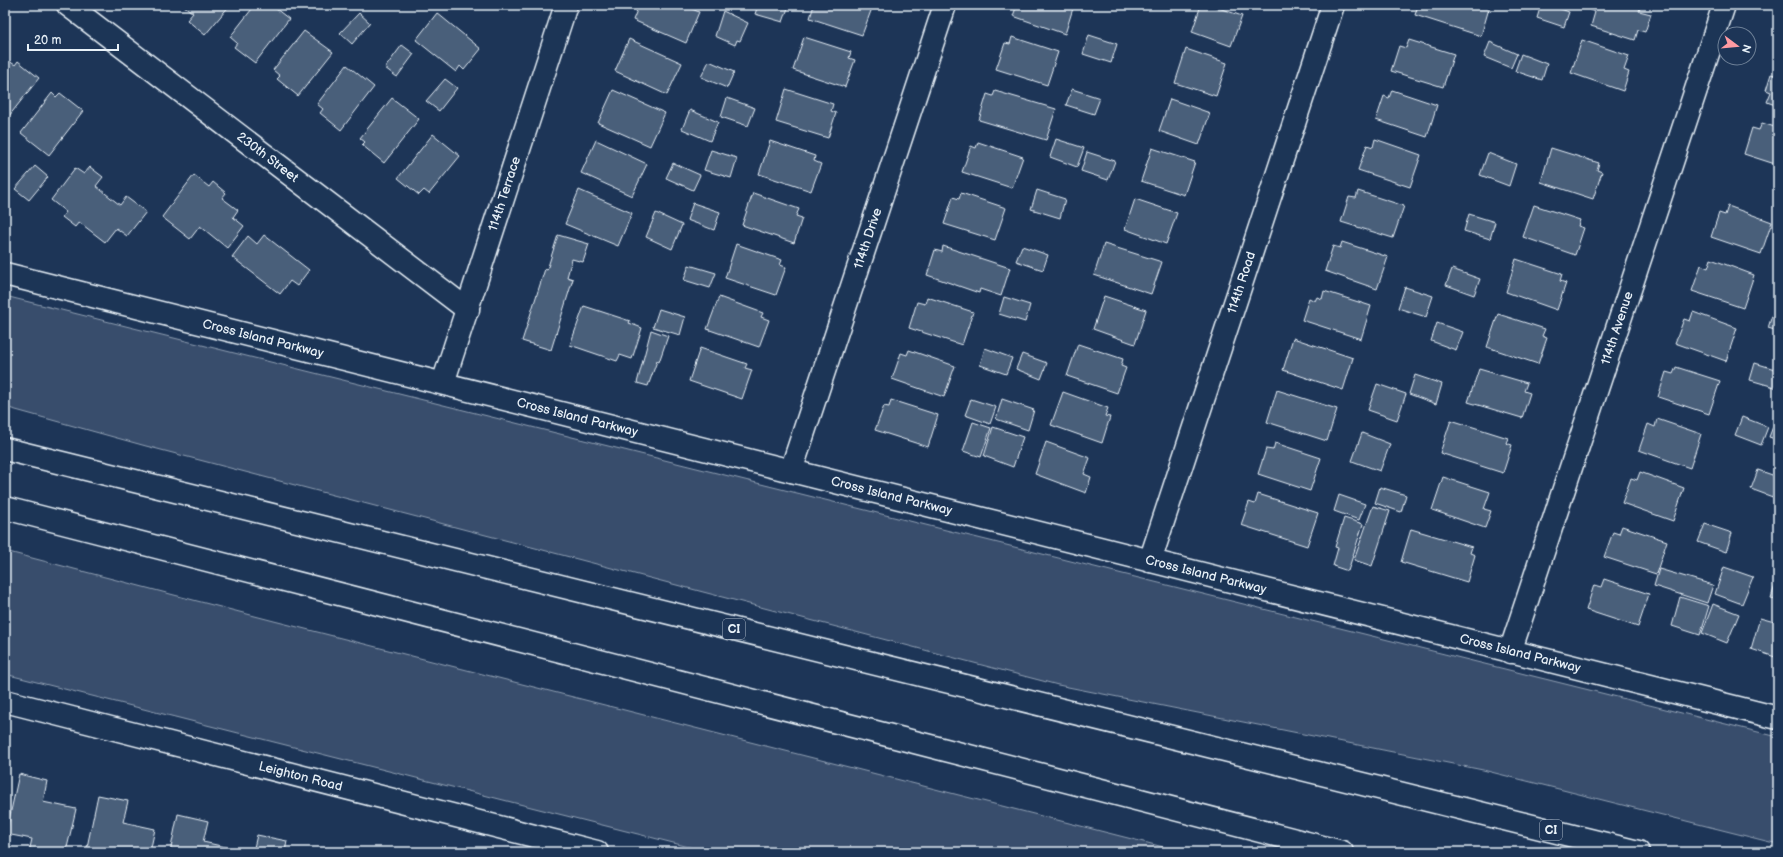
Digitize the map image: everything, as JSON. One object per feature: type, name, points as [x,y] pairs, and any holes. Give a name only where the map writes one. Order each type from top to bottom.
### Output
[{"type":"main road","name":"230th Street","points":[[68,5],[468,310]]},
{"type":"main road","name":"114th Terrace","points":[[444,383],[566,5]]},
{"type":"main road","name":"114th Drive","points":[[791,471],[945,5]]},
{"type":"main road","name":"114th Road","points":[[1150,561],[1333,5]]},
{"type":"main road","name":"114th Avenue","points":[[1510,652],[1724,5]]},
{"type":"main road","name":"Cross Island Parkway","points":[[5,274],[1778,718]]},
{"type":"main road","name":"CI","points":[[5,448],[1638,852]]},
{"type":"main road","points":[[5,508],[1342,852]]},
{"type":"main road","name":"Leighton Road","points":[[5,701],[597,852]]},
{"type":"shaded area","points":[[5,296],[1778,737],[1778,844],[1483,770],[1058,685],[146,446],[5,407]]},
{"type":"shaded area","points":[[5,551],[274,621],[1183,852],[709,852],[5,674]]},
{"type":"building","points":[[183,5],[230,5],[205,35],[187,20],[193,13]]},
{"type":"building","points":[[255,5],[271,5],[289,19],[255,63],[234,47],[237,43],[230,37]]},
{"type":"building","points":[[639,5],[683,5],[699,12],[686,43],[633,20]]},
{"type":"building","points":[[758,5],[789,5],[783,22],[755,14]]},
{"type":"building","points":[[814,5],[866,5],[872,8],[862,35],[810,18]]},
{"type":"building","points":[[1017,5],[1074,5],[1065,34],[1013,16]]},
{"type":"building","points":[[1201,5],[1210,5],[1242,16],[1231,46],[1192,32]]},
{"type":"building","points":[[1418,5],[1490,5],[1481,36],[1415,15]]},
{"type":"building","points":[[1517,5],[1533,5],[1532,10]]},
{"type":"building","points":[[1541,5],[1550,5],[1569,12],[1564,27],[1537,18]]},
{"type":"building","points":[[1577,5],[1641,5],[1639,11],[1651,14],[1645,32],[1638,30],[1635,40],[1591,26],[1595,12]]},
{"type":"building","points":[[723,11],[748,23],[740,41],[737,40],[735,45],[715,36]]},
{"type":"building","points":[[359,13],[370,23],[352,44],[340,33]]},
{"type":"building","points":[[437,13],[481,49],[464,70],[460,66],[456,72],[416,40]]},
{"type":"building","points":[[304,31],[333,52],[298,96],[277,79],[280,76],[273,70]]},
{"type":"building","points":[[1089,35],[1117,44],[1111,63],[1083,54]]},
{"type":"building","points":[[804,37],[851,52],[849,58],[855,60],[845,87],[793,70]]},
{"type":"building","points":[[1012,37],[1058,52],[1047,85],[996,69],[1005,43],[1010,44]]},
{"type":"building","points":[[629,39],[682,63],[667,95],[615,71]]},
{"type":"building","points":[[1409,40],[1454,54],[1443,87],[1391,71],[1399,46],[1406,48]]},
{"type":"building","points":[[1582,40],[1629,56],[1624,70],[1629,72],[1623,91],[1571,73]]},
{"type":"building","points":[[1490,42],[1517,54],[1511,68],[1484,57]]},
{"type":"building","points":[[402,45],[414,54],[397,77],[385,68]]},
{"type":"building","points":[[1186,49],[1227,63],[1216,96],[1175,83]]},
{"type":"building","points":[[1521,54],[1547,64],[1542,80],[1515,71]]},
{"type":"building","points":[[9,61],[15,65],[18,61],[39,78],[5,121],[5,66]]},
{"type":"building","points":[[709,61],[734,72],[727,88],[701,77]]},
{"type":"building","points":[[347,65],[374,87],[341,130],[320,113],[323,109],[317,104]]},
{"type":"building","points":[[1771,74],[1778,76],[1778,106],[1767,102],[1771,92],[1766,90]]},
{"type":"building","points":[[445,79],[457,88],[439,111],[426,101]]},
{"type":"building","points":[[786,89],[833,104],[831,111],[836,113],[828,138],[776,122]]},
{"type":"building","points":[[1072,89],[1100,98],[1094,114],[1066,105]]},
{"type":"building","points":[[613,90],[665,113],[650,146],[598,123]]},
{"type":"building","points":[[1392,90],[1437,105],[1427,137],[1376,120],[1384,96],[1389,98]]},
{"type":"building","points":[[995,91],[1056,109],[1046,140],[979,120],[987,94],[993,96]]},
{"type":"building","points":[[52,93],[56,97],[60,93],[83,111],[49,155],[21,133]]},
{"type":"building","points":[[392,98],[419,119],[384,163],[362,145],[365,142],[360,138]]},
{"type":"building","points":[[727,98],[755,108],[748,126],[721,117]]},
{"type":"building","points":[[1170,99],[1210,113],[1199,145],[1159,131]]},
{"type":"building","points":[[690,110],[718,122],[710,141],[682,129]]},
{"type":"building","points":[[1762,123],[1778,128],[1778,165],[1744,154],[1752,128],[1759,130]]},
{"type":"building","points":[[433,134],[460,156],[429,194],[424,190],[419,195],[398,178]]},
{"type":"building","points":[[1056,139],[1084,148],[1077,167],[1050,157]]},
{"type":"building","points":[[1375,139],[1421,155],[1410,187],[1358,170],[1367,145],[1373,147]]},
{"type":"building","points":[[596,140],[647,164],[632,196],[581,173]]},
{"type":"building","points":[[770,141],[815,156],[814,161],[821,164],[811,191],[759,174]]},
{"type":"building","points":[[978,142],[1023,157],[1012,188],[962,172],[971,146],[976,148]]},
{"type":"building","points":[[1152,148],[1195,162],[1184,195],[1141,181]]},
{"type":"building","points":[[1551,148],[1599,163],[1597,170],[1602,172],[1593,199],[1541,182]]},
{"type":"building","points":[[711,150],[737,158],[731,178],[704,170]]},
{"type":"building","points":[[1087,152],[1115,161],[1108,180],[1081,171]]},
{"type":"building","points":[[1488,153],[1516,164],[1509,186],[1480,175]]},
{"type":"building","points":[[673,163],[700,175],[693,190],[666,178]]},
{"type":"building","points":[[35,166],[48,177],[29,200],[15,189]]},
{"type":"building","points":[[90,167],[103,177],[96,186],[120,205],[126,197],[146,212],[127,236],[116,228],[105,242],[79,222],[75,227],[62,217],[66,212],[51,200],[75,168],[84,174]]},
{"type":"building","points":[[194,175],[209,187],[213,182],[226,193],[222,198],[238,210],[233,217],[244,226],[227,248],[200,226],[190,239],[162,217]]},
{"type":"building","points":[[579,190],[632,213],[618,246],[565,224]]},
{"type":"building","points":[[1037,190],[1065,199],[1060,218],[1031,209]]},
{"type":"building","points":[[1358,191],[1404,206],[1393,238],[1341,222],[1349,197],[1356,198]]},
{"type":"building","points":[[753,193],[799,209],[796,216],[802,218],[794,243],[742,225]]},
{"type":"building","points":[[961,193],[1006,208],[995,240],[944,224],[953,197],[959,199]]},
{"type":"building","points":[[1135,199],[1177,213],[1166,244],[1125,229]]},
{"type":"building","points":[[693,203],[720,212],[714,230],[687,220]]},
{"type":"building","points":[[1534,205],[1580,220],[1578,226],[1584,228],[1575,255],[1523,237]]},
{"type":"building","points":[[1728,206],[1772,222],[1761,254],[1711,237],[1719,213],[1725,215]]},
{"type":"building","points":[[656,213],[682,225],[672,249],[646,237]]},
{"type":"building","points":[[1469,214],[1495,222],[1490,239],[1464,231]]},
{"type":"building","points":[[264,235],[309,270],[297,286],[290,281],[280,294],[232,257],[248,236],[257,244]]},
{"type":"building","points":[[558,235],[589,244],[583,262],[572,259],[567,277],[573,279],[551,350],[522,341],[545,269],[547,270]]},
{"type":"building","points":[[1342,242],[1388,257],[1377,289],[1325,271],[1333,246],[1340,248]]},
{"type":"building","points":[[736,244],[782,260],[780,265],[786,267],[776,295],[725,278]]},
{"type":"building","points":[[1104,244],[1162,262],[1151,294],[1094,275]]},
{"type":"building","points":[[943,246],[1010,268],[1001,296],[980,289],[979,293],[927,275],[935,250],[942,252]]},
{"type":"building","points":[[1022,246],[1048,255],[1043,270],[1016,261]]},
{"type":"building","points":[[1516,259],[1562,274],[1560,281],[1566,283],[1557,310],[1506,292]]},
{"type":"building","points":[[1711,259],[1754,275],[1743,308],[1692,291],[1701,265],[1708,268]]},
{"type":"building","points":[[689,265],[716,273],[710,288],[684,280]]},
{"type":"building","points":[[1452,269],[1480,279],[1474,295],[1446,285]]},
{"type":"building","points":[[1405,287],[1433,296],[1426,317],[1398,308]]},
{"type":"building","points":[[1324,291],[1371,306],[1361,339],[1302,320],[1309,298],[1315,301],[1317,297],[1322,299]]},
{"type":"building","points":[[1104,296],[1146,310],[1135,344],[1093,329]]},
{"type":"building","points":[[719,297],[763,313],[761,317],[769,320],[759,347],[707,329]]},
{"type":"building","points":[[927,297],[973,312],[962,345],[909,328],[917,302],[925,304]]},
{"type":"building","points":[[1004,297],[1030,305],[1025,322],[999,314]]},
{"type":"building","points":[[584,306],[630,321],[629,323],[642,328],[632,359],[620,355],[617,361],[570,345]]},
{"type":"building","points":[[659,309],[685,317],[680,335],[653,327]]},
{"type":"building","points":[[1774,309],[1778,311],[1778,331],[1768,328]]},
{"type":"building","points":[[1693,312],[1737,328],[1726,361],[1675,343],[1684,319],[1690,321]]},
{"type":"building","points":[[1498,314],[1545,329],[1542,336],[1547,338],[1538,364],[1487,347]]},
{"type":"building","points":[[1437,323],[1463,332],[1456,350],[1431,341]]},
{"type":"building","points":[[651,330],[668,336],[659,362],[657,361],[648,386],[637,383]]},
{"type":"building","points":[[1293,338],[1353,358],[1343,390],[1283,370]]},
{"type":"building","points":[[1078,344],[1123,359],[1121,366],[1126,368],[1117,393],[1067,376]]},
{"type":"building","points":[[700,348],[747,364],[745,368],[752,370],[742,399],[689,381]]},
{"type":"building","points":[[985,348],[1012,358],[1006,374],[980,365]]},
{"type":"building","points":[[909,350],[955,366],[944,397],[892,379],[901,353],[907,355]]},
{"type":"building","points":[[1022,354],[1047,363],[1041,379],[1016,369]]},
{"type":"building","points":[[1755,363],[1778,370],[1778,388],[1750,380]]},
{"type":"building","points":[[1676,367],[1720,381],[1709,414],[1658,397],[1666,372],[1673,374]]},
{"type":"building","points":[[1479,369],[1527,383],[1524,391],[1530,393],[1522,418],[1468,402]]},
{"type":"building","points":[[1415,375],[1442,384],[1436,404],[1409,394]]},
{"type":"building","points":[[1377,384],[1406,394],[1397,420],[1368,410]]},
{"type":"building","points":[[1277,390],[1337,409],[1327,441],[1267,422]]},
{"type":"building","points":[[1063,392],[1108,408],[1105,416],[1110,417],[1102,443],[1051,425]]},
{"type":"building","points":[[971,399],[996,407],[990,424],[965,415]]},
{"type":"building","points":[[1002,399],[1034,410],[1028,430],[996,419]]},
{"type":"building","points":[[891,400],[938,415],[928,447],[875,430],[884,406],[889,407]]},
{"type":"building","points":[[1742,417],[1768,427],[1761,445],[1735,435]]},
{"type":"building","points":[[1657,419],[1701,434],[1690,468],[1639,450],[1648,424],[1655,427]]},
{"type":"building","points":[[1776,419],[1778,420],[1778,440],[1769,437]]},
{"type":"building","points":[[1451,420],[1508,438],[1506,443],[1512,445],[1503,473],[1440,453]]},
{"type":"building","points":[[973,422],[991,428],[981,457],[963,451]]},
{"type":"building","points":[[993,427],[1023,437],[1013,467],[984,456]]},
{"type":"building","points":[[1362,433],[1390,444],[1380,471],[1352,461]]},
{"type":"building","points":[[1046,442],[1090,458],[1084,474],[1091,477],[1086,493],[1035,474]]},
{"type":"building","points":[[1275,443],[1321,458],[1310,491],[1258,474],[1266,449],[1273,450]]},
{"type":"building","points":[[1758,470],[1778,477],[1778,499],[1751,489]]},
{"type":"building","points":[[1640,472],[1684,488],[1673,521],[1622,503],[1631,478],[1637,480]]},
{"type":"building","points":[[1443,477],[1490,492],[1484,509],[1491,511],[1485,528],[1432,510]]},
{"type":"building","points":[[1380,487],[1406,495],[1401,512],[1375,503]]},
{"type":"building","points":[[1258,494],[1318,513],[1307,546],[1241,525],[1249,502],[1255,504]]},
{"type":"building","points":[[1339,495],[1365,504],[1359,520],[1334,511]]},
{"type":"building","points":[[1373,506],[1390,511],[1372,566],[1354,560]]},
{"type":"building","points":[[1344,518],[1363,524],[1348,571],[1333,566],[1338,548],[1335,547]]},
{"type":"building","points":[[1705,524],[1732,533],[1726,552],[1698,542]]},
{"type":"building","points":[[1622,526],[1667,541],[1656,574],[1604,557],[1613,532],[1619,534]]},
{"type":"building","points":[[1411,529],[1472,547],[1470,553],[1475,555],[1467,582],[1401,562]]},
{"type":"building","points":[[1724,567],[1753,577],[1742,604],[1715,594]]},
{"type":"building","points":[[1659,569],[1713,585],[1707,603],[1654,586]]},
{"type":"building","points":[[1778,576],[1778,600],[1771,598]]},
{"type":"building","points":[[1604,579],[1649,594],[1638,627],[1586,610],[1594,585],[1601,587]]},
{"type":"building","points":[[1680,597],[1709,606],[1700,635],[1672,626]]},
{"type":"building","points":[[1713,604],[1739,614],[1727,643],[1702,633]]},
{"type":"building","points":[[1760,618],[1778,623],[1778,658],[1751,649]]},
{"type":"building","points":[[19,774],[47,781],[43,802],[76,809],[66,852],[29,852],[32,839],[6,834]]},
{"type":"building","points":[[98,795],[128,801],[123,822],[155,829],[150,852],[86,852]]},
{"type":"building","points":[[178,814],[208,821],[203,842],[235,849],[234,852],[170,852]]},
{"type":"building","points":[[257,835],[287,841],[285,852],[253,852]]}]
